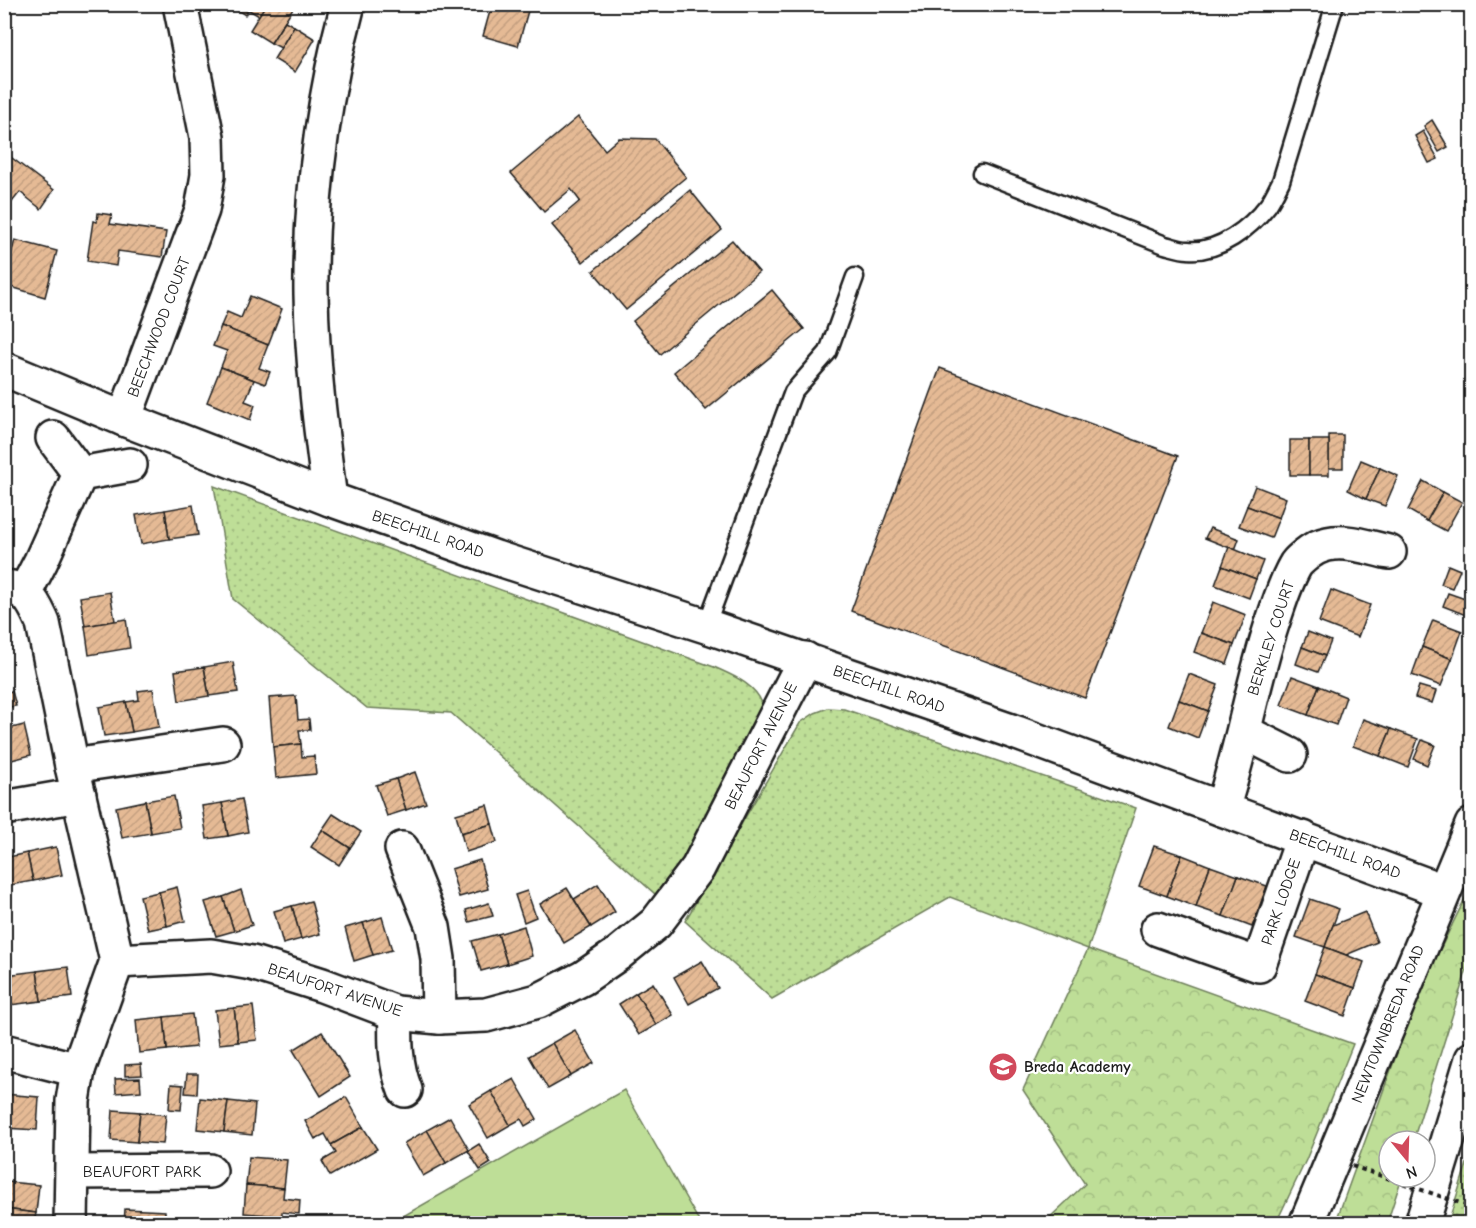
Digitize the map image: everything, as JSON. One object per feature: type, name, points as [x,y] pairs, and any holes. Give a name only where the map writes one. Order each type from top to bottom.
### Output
[{"type":"main road","name":"BEECHWOOD COURT","points":[[124,419],[202,210],[208,175],[207,136],[180,4]]},
{"type":"main road","points":[[330,499],[311,294],[316,194],[323,130],[330,84],[348,4]]},
{"type":"main road","name":"BEECHILL ROAD","points":[[4,369],[124,419],[330,499],[496,558],[805,659],[1017,733],[1443,891]]},
{"type":"main road","points":[[53,438],[80,474]]},
{"type":"main road","points":[[80,474],[130,465]]},
{"type":"main road","points":[[80,474],[41,561],[15,589],[34,604],[43,623],[75,781],[117,961]]},
{"type":"main road","name":"BERKLEY COURT","points":[[1222,809],[1237,764],[1266,642],[1282,592],[1297,563],[1317,547],[1342,542],[1389,552]]},
{"type":"main road","name":"BEAUFORT AVENUE","points":[[117,961],[211,956],[252,963],[322,985],[396,1013],[440,1017],[486,1015],[538,1001],[583,978],[618,954],[656,923],[698,868],[805,659]]},
{"type":"main road","points":[[1244,732],[1290,755]]},
{"type":"main road","points":[[4,808],[75,781],[223,744]]},
{"type":"main road","name":"NEWTOWNBREDA ROAD","points":[[1306,1224],[1472,825]]},
{"type":"main road","name":"PARK LODGE","points":[[1158,929],[1259,965],[1303,838]]},
{"type":"main road","points":[[402,849],[432,927],[438,959],[440,1017]]},
{"type":"main road","name":"BEAUFORT PARK","points":[[71,1224],[74,1101],[78,1070],[117,961]]},
{"type":"main road","points":[[396,1013],[394,1043],[399,1074],[405,1090]]},
{"type":"main road","points":[[4,1051],[78,1070]]},
{"type":"main road","points":[[1422,1224],[1472,1059]]},
{"type":"main road","name":"BEAUFORT PARK","points":[[73,1172],[210,1172]]},
{"type":"lane","points":[[982,173],[1166,245],[1190,251],[1210,247],[1233,238],[1253,222],[1269,204],[1281,181],[1335,4]]},
{"type":"lane","points":[[706,626],[794,392],[828,352],[855,277]]},
{"type":"path","points":[[1352,1166],[1472,1207]]},
{"type":"green space","points":[[214,486],[714,667],[741,680],[754,690],[762,703],[763,718],[663,901],[451,713],[367,708],[233,599]]},
{"type":"green space","points":[[828,708],[844,709],[1136,808],[1088,949],[950,897],[772,999],[685,921],[800,723]]},
{"type":"green space","points":[[1471,886],[1471,956],[1417,1129],[1377,1129],[1377,1189],[1398,1189],[1387,1223],[1335,1224],[1418,995]]},
{"type":"green space","points":[[1088,949],[1353,1044],[1306,1160],[1276,1223],[1044,1223],[1085,1184],[1023,1090]]},
{"type":"green space","points":[[624,1090],[700,1223],[391,1223]]},
{"type":"green space","points":[[1471,1151],[1471,1193],[1462,1223],[1448,1223]]},
{"type":"building","points":[[228,4],[252,4],[245,15]]},
{"type":"building","points":[[252,4],[266,4],[259,16],[249,10]]},
{"type":"building","points":[[266,4],[287,4],[293,8],[271,43],[250,30]]},
{"type":"building","points":[[492,4],[530,4],[518,46],[483,36]]},
{"type":"building","points":[[285,21],[294,26],[281,48],[271,43]]},
{"type":"building","points":[[294,26],[315,39],[295,72],[274,59]]},
{"type":"building","points":[[578,117],[605,150],[619,138],[655,139],[686,177],[583,262],[552,225],[580,201],[571,189],[544,212],[511,173]]},
{"type":"building","points":[[1432,120],[1448,147],[1439,152],[1424,126]]},
{"type":"building","points":[[1423,131],[1438,159],[1429,163],[1415,136]]},
{"type":"building","points":[[8,155],[54,190],[41,209],[20,192],[4,212],[4,160]]},
{"type":"building","points":[[690,190],[722,230],[626,310],[593,271]]},
{"type":"building","points":[[98,213],[112,215],[110,224],[166,232],[162,257],[118,251],[116,266],[87,261],[93,221],[97,222]]},
{"type":"building","points":[[15,240],[57,251],[45,297],[4,285]]},
{"type":"building","points":[[732,240],[759,272],[660,354],[633,321]]},
{"type":"building","points":[[772,290],[804,329],[706,410],[674,372]]},
{"type":"building","points":[[250,296],[282,309],[268,345],[221,326],[227,312],[241,318]]},
{"type":"building","points":[[221,326],[268,345],[259,368],[270,372],[265,384],[221,367],[227,351],[213,346]]},
{"type":"building","points":[[221,367],[254,380],[245,401],[255,405],[250,420],[207,402]]},
{"type":"building","points":[[940,368],[1178,456],[1085,698],[851,611]]},
{"type":"building","points":[[1329,435],[1343,435],[1343,468],[1329,468]]},
{"type":"building","points":[[1290,440],[1309,440],[1309,475],[1290,475]]},
{"type":"building","points":[[1309,440],[1329,440],[1329,475],[1309,475]]},
{"type":"building","points":[[4,441],[11,444],[4,459]]},
{"type":"building","points":[[1361,460],[1380,468],[1366,499],[1348,490]]},
{"type":"building","points":[[1380,468],[1398,476],[1385,506],[1366,499]]},
{"type":"building","points":[[1423,481],[1443,492],[1427,521],[1408,510]]},
{"type":"building","points":[[1255,486],[1286,498],[1279,518],[1247,506]]},
{"type":"building","points":[[1443,492],[1462,502],[1446,531],[1427,521]]},
{"type":"building","points":[[193,505],[198,535],[169,539],[165,510]]},
{"type":"building","points":[[1247,506],[1279,518],[1271,538],[1239,526]]},
{"type":"building","points":[[165,510],[169,539],[141,544],[136,515]]},
{"type":"building","points":[[1210,528],[1239,539],[1235,550],[1205,538]]},
{"type":"building","points":[[1229,547],[1263,561],[1256,579],[1222,566]]},
{"type":"building","points":[[1448,565],[1460,570],[1452,588],[1441,584]]},
{"type":"building","points":[[1222,566],[1256,579],[1249,598],[1215,585]]},
{"type":"building","points":[[1331,590],[1370,605],[1358,637],[1319,622]]},
{"type":"building","points":[[110,592],[115,621],[85,626],[80,597]]},
{"type":"building","points":[[1448,593],[1471,601],[1466,615],[1443,606]]},
{"type":"building","points":[[1213,602],[1246,615],[1234,645],[1201,633]]},
{"type":"building","points":[[126,619],[130,648],[89,655],[85,626]]},
{"type":"building","points":[[1433,620],[1462,631],[1452,659],[1422,647]]},
{"type":"building","points":[[1308,632],[1331,641],[1325,656],[1302,647]]},
{"type":"building","points":[[1201,633],[1234,645],[1227,664],[1194,652]]},
{"type":"building","points":[[1302,647],[1325,656],[1318,672],[1296,664]]},
{"type":"building","points":[[1422,647],[1452,659],[1441,686],[1412,675]]},
{"type":"building","points":[[233,662],[238,692],[209,696],[204,667]]},
{"type":"building","points":[[204,667],[209,696],[179,701],[175,671]]},
{"type":"building","points":[[1189,674],[1218,685],[1208,711],[1179,700]]},
{"type":"building","points":[[1292,676],[1319,686],[1308,715],[1281,705]]},
{"type":"building","points":[[1319,686],[1346,697],[1336,725],[1308,715]]},
{"type":"building","points":[[1419,686],[1436,691],[1432,703],[1415,698]]},
{"type":"building","points":[[153,689],[159,727],[132,732],[126,702],[139,700],[138,691]]},
{"type":"building","points":[[12,691],[16,706],[4,708],[4,693]]},
{"type":"building","points":[[296,696],[298,720],[309,719],[310,730],[299,730],[301,744],[273,747],[269,698]]},
{"type":"building","points":[[1179,700],[1208,711],[1198,738],[1169,726]]},
{"type":"building","points":[[126,702],[132,732],[104,736],[99,707]]},
{"type":"building","points":[[1363,719],[1391,729],[1380,756],[1353,746]]},
{"type":"building","points":[[24,725],[31,755],[4,762],[4,730]]},
{"type":"building","points":[[1391,729],[1418,739],[1408,767],[1380,756]]},
{"type":"building","points":[[1422,740],[1435,745],[1427,765],[1414,759]]},
{"type":"building","points":[[301,744],[302,757],[314,756],[316,774],[276,778],[273,747]]},
{"type":"building","points":[[415,772],[426,803],[406,810],[396,779]]},
{"type":"building","points":[[396,779],[406,810],[387,816],[376,785]]},
{"type":"building","points":[[174,796],[180,828],[151,833],[145,801]]},
{"type":"building","points":[[242,799],[248,832],[228,836],[222,803]]},
{"type":"building","points":[[145,801],[151,833],[122,838],[116,807]]},
{"type":"building","points":[[222,803],[228,836],[207,839],[202,806]]},
{"type":"building","points":[[487,805],[492,824],[461,833],[456,814]]},
{"type":"building","points":[[333,814],[361,832],[350,848],[322,830]]},
{"type":"building","points":[[492,824],[497,842],[466,852],[461,833]]},
{"type":"building","points":[[322,830],[350,848],[339,865],[311,847]]},
{"type":"building","points":[[1154,846],[1182,855],[1167,896],[1139,886]]},
{"type":"building","points":[[56,847],[62,875],[33,881],[27,853]]},
{"type":"building","points":[[27,853],[33,881],[4,886],[4,858]]},
{"type":"building","points":[[1182,855],[1210,866],[1196,907],[1167,896]]},
{"type":"building","points":[[480,860],[488,889],[459,897],[451,869]]},
{"type":"building","points":[[1210,866],[1238,876],[1223,916],[1196,907]]},
{"type":"building","points":[[1238,876],[1267,886],[1252,927],[1223,916]]},
{"type":"building","points":[[598,884],[615,912],[591,927],[574,899]]},
{"type":"building","points":[[177,887],[185,921],[167,926],[159,892]]},
{"type":"building","points":[[567,888],[591,927],[564,943],[540,904]]},
{"type":"building","points":[[241,890],[252,925],[234,931],[223,897]]},
{"type":"building","points":[[527,891],[536,917],[524,922],[515,895]]},
{"type":"building","points":[[159,892],[167,926],[148,930],[140,896]]},
{"type":"building","points":[[223,897],[234,931],[216,936],[205,902]]},
{"type":"building","points":[[1310,899],[1339,909],[1325,947],[1296,937]]},
{"type":"building","points":[[311,901],[320,934],[301,939],[292,906]]},
{"type":"building","points":[[489,903],[493,916],[469,922],[466,910]]},
{"type":"building","points":[[292,906],[301,939],[283,944],[274,911]]},
{"type":"building","points":[[1365,912],[1377,942],[1346,955],[1325,947],[1333,925]]},
{"type":"building","points":[[382,917],[392,950],[373,955],[363,923]]},
{"type":"building","points":[[363,923],[373,955],[354,961],[345,928]]},
{"type":"building","points":[[524,926],[532,956],[507,964],[498,934]]},
{"type":"building","points":[[498,934],[507,964],[481,971],[472,941]]},
{"type":"building","points":[[1325,947],[1364,962],[1355,988],[1315,974]]},
{"type":"building","points":[[702,961],[718,988],[689,1004],[674,977]]},
{"type":"building","points":[[68,967],[72,997],[41,1001],[37,971]]},
{"type":"building","points":[[37,971],[41,1001],[10,1005],[6,975]]},
{"type":"building","points":[[1315,974],[1355,988],[1345,1016],[1305,1001]]},
{"type":"building","points":[[653,983],[673,1015],[656,1025],[636,993]]},
{"type":"building","points":[[636,993],[656,1025],[639,1035],[619,1004]]},
{"type":"building","points":[[253,1006],[257,1040],[238,1042],[234,1008]]},
{"type":"building","points":[[234,1008],[238,1042],[219,1044],[215,1010]]},
{"type":"building","points":[[192,1014],[196,1047],[167,1050],[164,1017]]},
{"type":"building","points":[[164,1017],[167,1050],[139,1053],[136,1020]]},
{"type":"building","points":[[575,1030],[594,1063],[571,1076],[552,1043]]},
{"type":"building","points":[[322,1032],[350,1077],[321,1096],[293,1050]]},
{"type":"building","points":[[552,1043],[571,1076],[548,1089],[529,1056]]},
{"type":"building","points":[[141,1064],[142,1075],[125,1076],[125,1065]]},
{"type":"building","points":[[187,1074],[198,1074],[197,1094],[185,1093]]},
{"type":"building","points":[[140,1078],[141,1091],[116,1093],[115,1079]]},
{"type":"building","points":[[514,1079],[537,1119],[525,1126],[521,1119],[510,1125],[491,1091]]},
{"type":"building","points":[[171,1084],[183,1085],[181,1110],[169,1109]]},
{"type":"building","points":[[491,1091],[510,1125],[488,1138],[469,1104]]},
{"type":"building","points":[[4,1094],[39,1097],[37,1130],[4,1128]]},
{"type":"building","points":[[346,1097],[363,1127],[331,1145],[325,1134],[315,1139],[305,1121]]},
{"type":"building","points":[[200,1098],[228,1101],[224,1132],[197,1129]]},
{"type":"building","points":[[228,1101],[255,1104],[252,1135],[224,1132]]},
{"type":"building","points":[[113,1110],[140,1112],[137,1142],[111,1140]]},
{"type":"building","points":[[140,1112],[166,1115],[163,1144],[137,1142]]},
{"type":"building","points":[[450,1117],[469,1150],[446,1163],[427,1130]]},
{"type":"building","points":[[363,1127],[377,1149],[330,1176],[322,1161],[336,1153],[331,1145]]},
{"type":"building","points":[[427,1130],[446,1163],[423,1176],[404,1143]]},
{"type":"building","points":[[479,1144],[491,1163],[480,1170],[468,1151]]},
{"type":"building","points":[[249,1157],[287,1160],[284,1188],[246,1185]]},
{"type":"building","points":[[8,1182],[39,1185],[36,1213],[5,1209]]},
{"type":"building","points":[[246,1185],[284,1188],[283,1198],[300,1200],[299,1214],[282,1212],[282,1216],[244,1213]]},
{"type":"building","points":[[4,1209],[36,1213],[34,1224],[4,1224]]},
{"type":"building","points":[[125,1209],[165,1211],[165,1224],[124,1224]]},
{"type":"place","name":"Breda Academy","points":[[1003,1067]]}]
